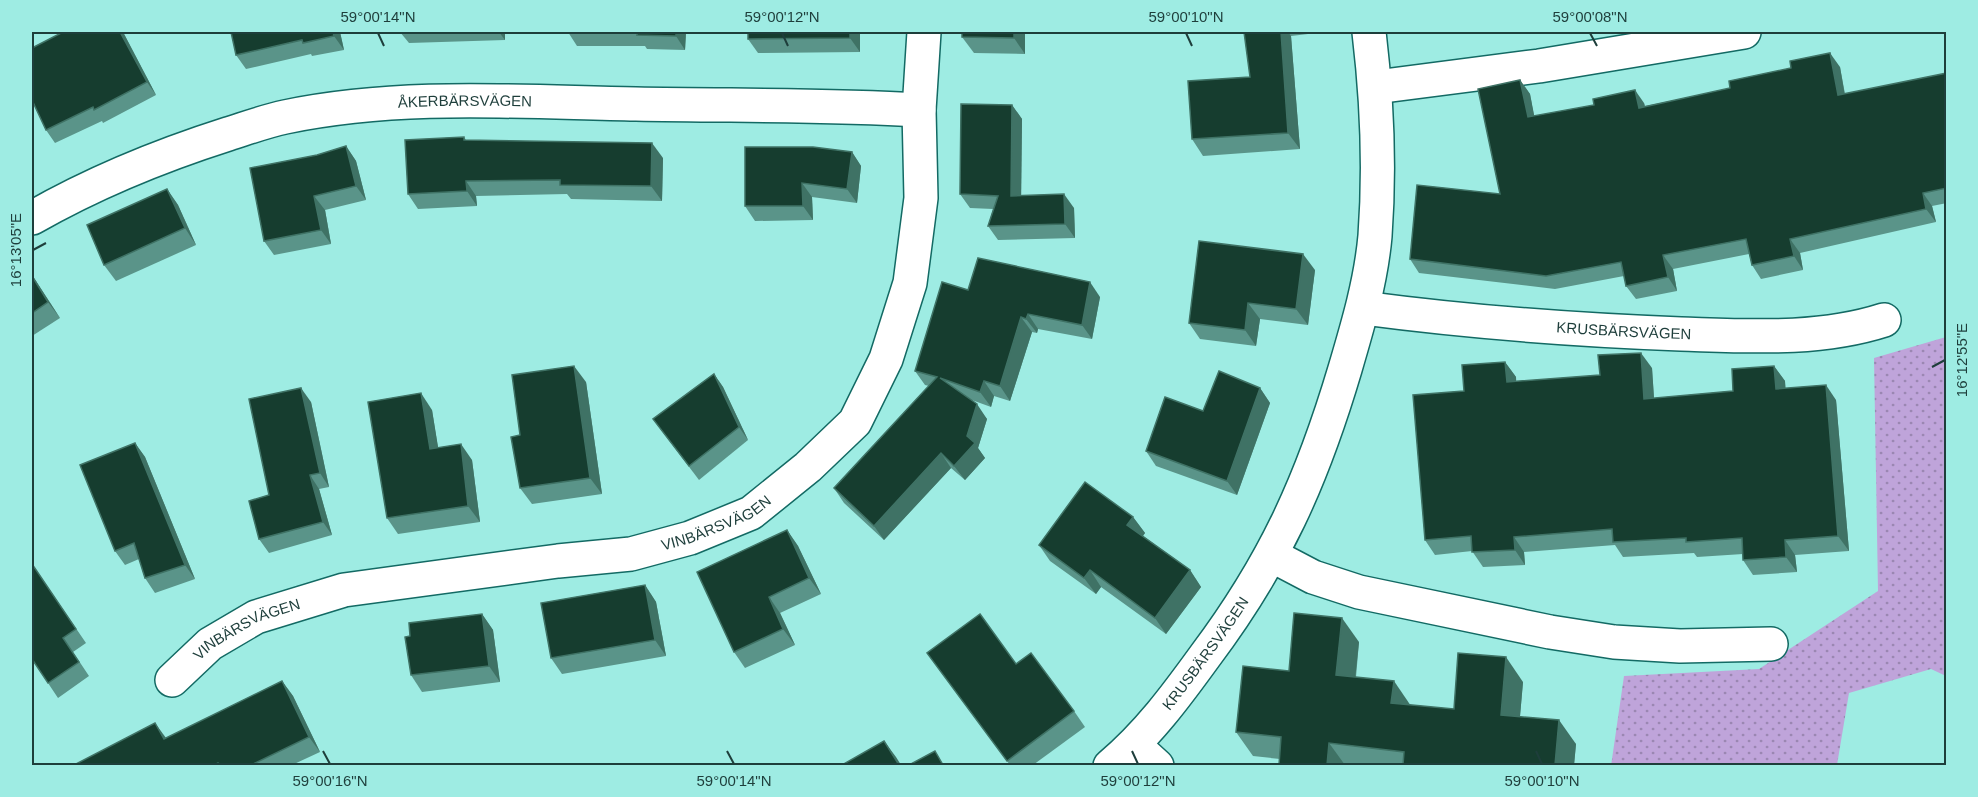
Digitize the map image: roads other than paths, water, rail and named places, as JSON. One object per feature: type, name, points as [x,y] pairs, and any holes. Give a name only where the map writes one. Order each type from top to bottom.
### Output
[{"type":"street","name":"VINBÄRSVÄGEN","points":[[171,680],[210,644],[256,617],[344,590],[558,561],[631,554],[690,538],[751,513],[808,467],[855,422],[886,359],[910,283],[921,198],[919,110],[924,32]]},
{"type":"street","name":"KRUSBÄRSVÄGEN","points":[[1133,759],[1162,713],[1242,607],[1273,556],[1328,428],[1363,308],[1374,237],[1377,159],[1376,87],[1369,32]]},
{"type":"street","points":[[1376,87],[1539,66],[1744,32]]},
{"type":"street","name":"ÅKERBÄRSVÄGEN","points":[[32,218],[110,177],[166,153],[284,117],[349,107],[502,100],[853,106],[919,110]]},
{"type":"street","name":"KRUSBÄRSVÄGEN","points":[[1363,308],[1522,326],[1745,336],[1817,334],[1860,328],[1884,320]]},
{"type":"street","points":[[1273,556],[1313,577],[1359,592],[1540,631],[1614,642],[1680,646],[1771,644]]}]
